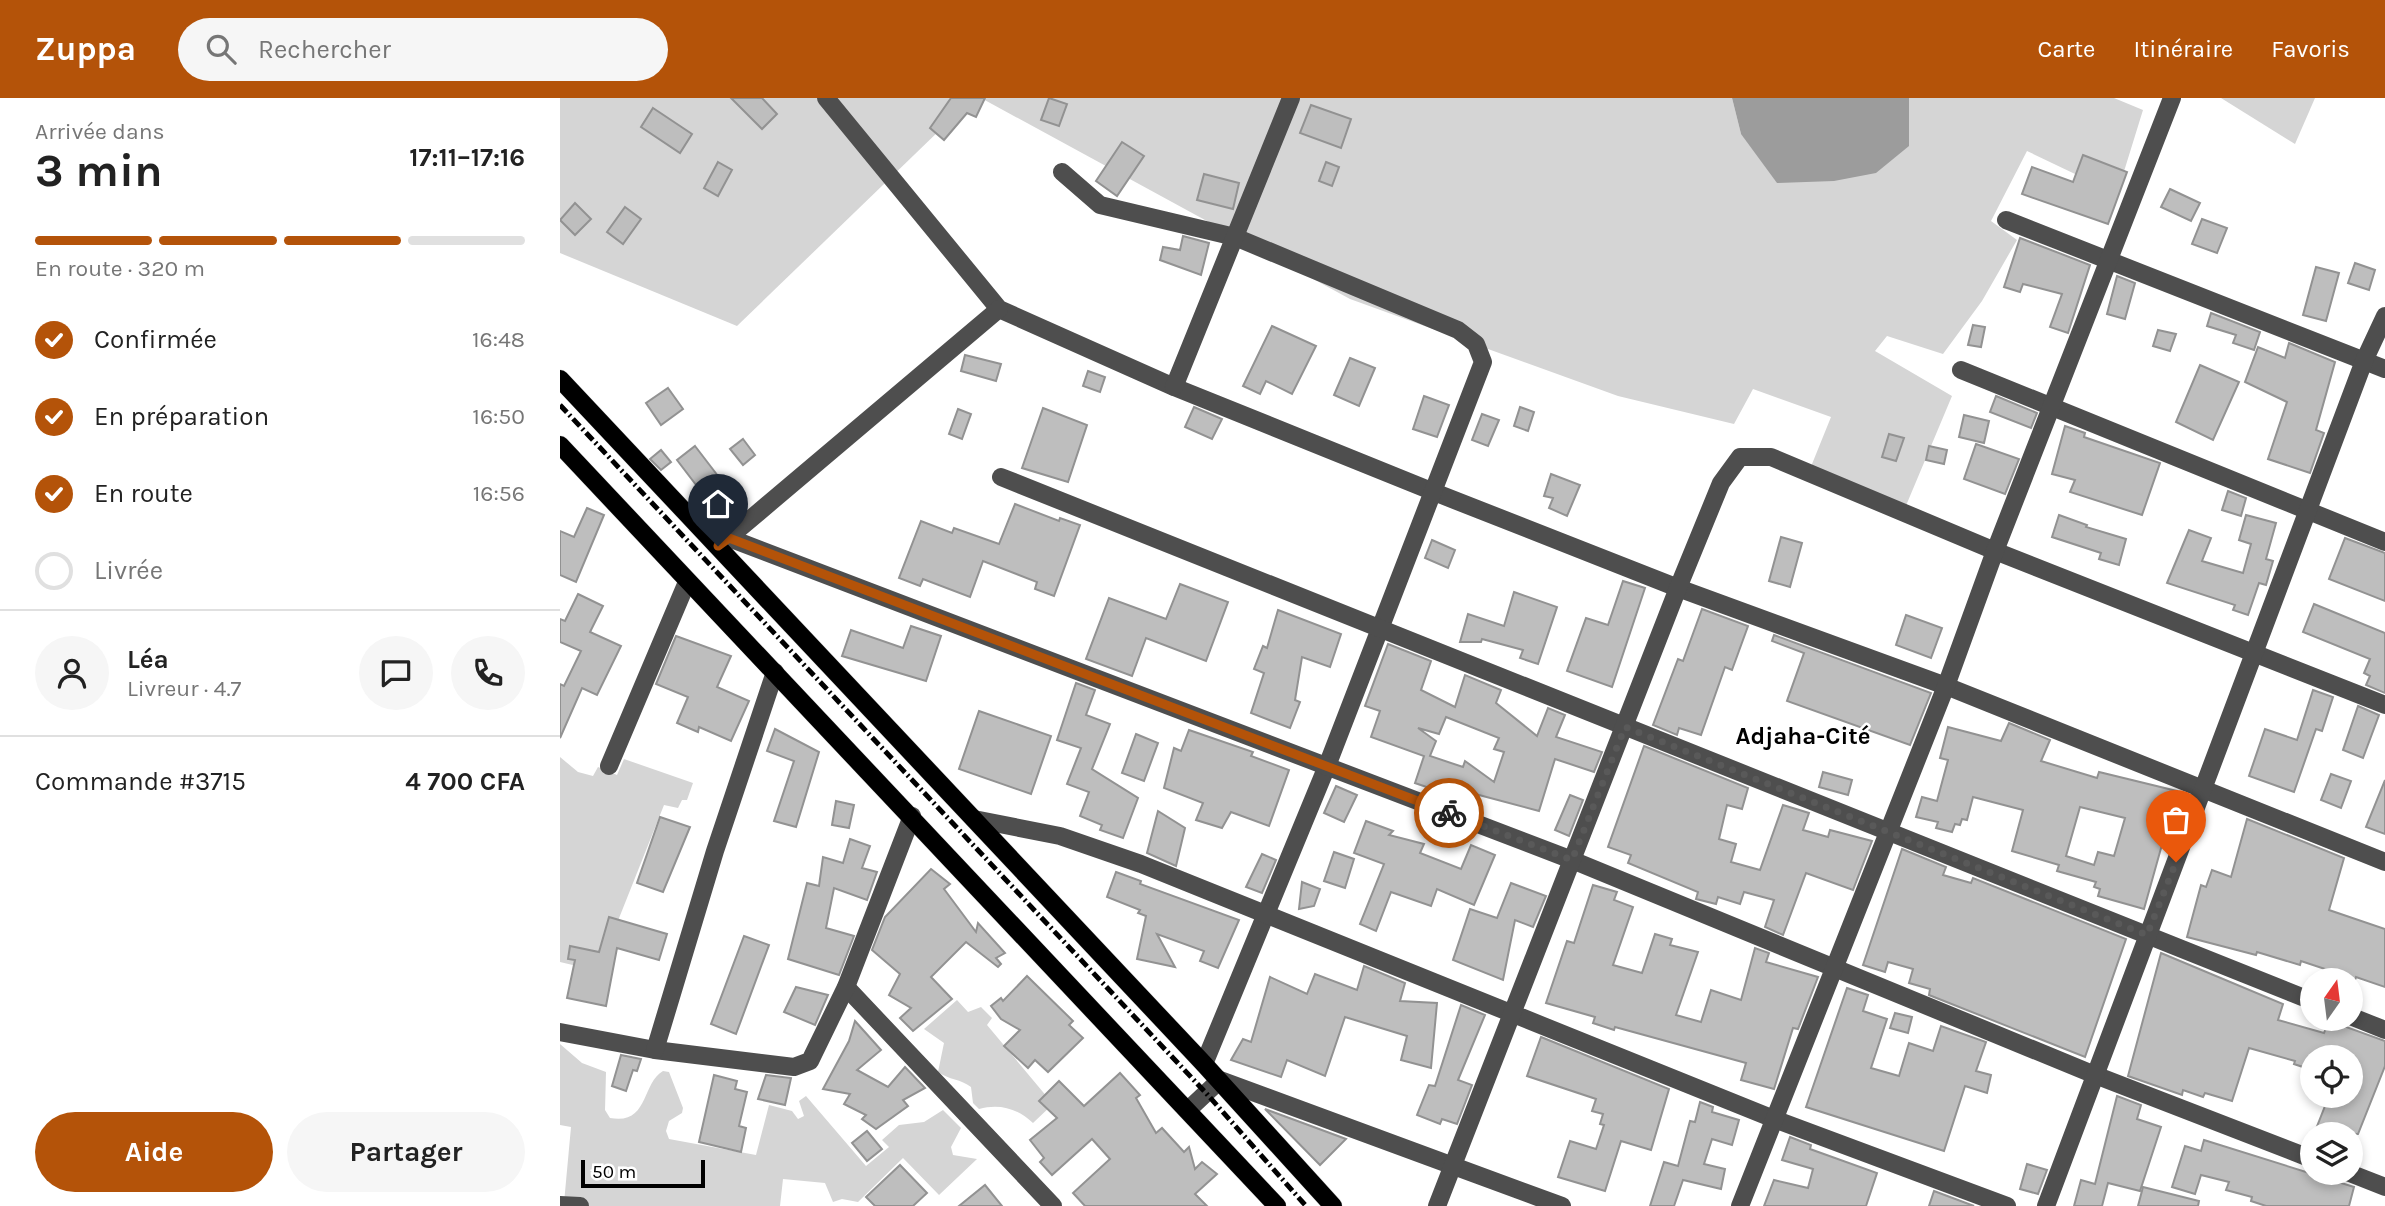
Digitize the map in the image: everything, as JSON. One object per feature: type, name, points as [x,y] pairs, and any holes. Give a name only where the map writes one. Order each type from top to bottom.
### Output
[{"type":"main road","points":[[560,379],[724,542],[974,819],[1220,1080],[1333,1206]]},
{"type":"main road","points":[[560,445],[1189,1109],[1277,1206]]},
{"type":"street","points":[[826,98],[999,309],[1174,387],[1434,492],[1678,589],[1946,686],[2385,862]]},
{"type":"street","points":[[1174,387],[1292,98]]},
{"type":"street","points":[[1740,1206],[1886,831],[1946,686],[1995,551],[2172,98]]},
{"type":"street","points":[[1062,172],[1100,205],[1235,237],[1458,330],[1475,344],[1483,362],[1268,916],[1204,1064]]},
{"type":"street","points":[[2006,220],[2385,369]]},
{"type":"street","points":[[999,309],[724,542],[1572,860],[2095,1075],[2300,1154]]},
{"type":"street","points":[[2046,1206],[2364,361],[2385,316]]},
{"type":"street","points":[[1961,370],[2385,542]]},
{"type":"street","points":[[1437,1206],[1678,589],[1721,483],[1740,457],[1770,457],[1995,551],[2385,705]]},
{"type":"street","points":[[1001,477],[2300,996]]},
{"type":"street","points":[[609,766],[687,582]]},
{"type":"street","points":[[656,1050],[715,850],[775,672]]},
{"type":"street","points":[[560,1032],[656,1050],[794,1067],[810,1061],[846,987],[912,816]]},
{"type":"street","points":[[974,819],[1060,836],[1141,864],[1513,1011],[1774,1119],[2007,1206]]},
{"type":"street","points":[[846,987],[1053,1206]]},
{"type":"street","points":[[2363,1021],[2385,1030]]},
{"type":"street","points":[[1189,1109],[1220,1080],[1562,1206]]},
{"type":"street","points":[[2363,1178],[2385,1187]]},
{"type":"street","points":[[560,1205],[580,1206]]},
{"type":"shaded area","points":[[560,98],[973,98],[737,326],[560,253]]},
{"type":"shaded area","points":[[981,98],[1732,98],[1741,134],[1909,146],[1909,98],[2114,98],[2143,110],[2117,194],[2027,151],[1991,221],[2017,240],[1982,301],[1943,354],[1887,336],[1875,351],[1952,396],[1905,508],[1810,469],[1831,417],[1753,389],[1734,424],[1618,396],[1350,299]]},
{"type":"shaded area","points":[[1732,98],[1909,98],[1909,146],[1876,173],[1834,181],[1777,183],[1741,134]]},
{"type":"shaded area","points":[[2221,98],[2315,98],[2295,144]]},
{"type":"shaded area","points":[[560,757],[578,772],[593,776],[598,767],[617,775],[624,759],[693,783],[687,800],[682,800],[678,808],[664,805],[598,971],[560,962]]},
{"type":"shaded area","points":[[957,1000],[968,1012],[981,1007],[992,1018],[987,1025],[1053,1104],[1033,1123],[1008,1108],[979,1109],[973,1103],[971,1087],[938,1072],[944,1043],[924,1029]]},
{"type":"shaded area","points":[[560,1044],[582,1063],[606,1072],[605,1110],[610,1118],[623,1119],[632,1115],[638,1110],[656,1077],[663,1071],[669,1072],[683,1108],[682,1113],[669,1121],[666,1131],[669,1139],[756,1155],[769,1105],[792,1111],[798,1119],[804,1116],[799,1101],[806,1096],[866,1166],[889,1147],[882,1140],[899,1125],[924,1122],[943,1110],[961,1128],[951,1147],[953,1155],[977,1159],[939,1195],[903,1158],[858,1202],[842,1199],[833,1202],[825,1183],[783,1179],[780,1206],[569,1206],[564,1203],[571,1127],[560,1125]]},
{"type":"building","points":[[731,98],[762,98],[777,114],[762,129]]},
{"type":"building","points":[[951,98],[985,98],[976,117],[967,113],[944,140],[930,128]]},
{"type":"building","points":[[1049,98],[1067,104],[1059,126],[1041,120]]},
{"type":"building","points":[[1311,105],[1351,119],[1341,148],[1300,133]]},
{"type":"building","points":[[653,108],[692,134],[680,153],[641,127]]},
{"type":"building","points":[[1122,142],[1144,156],[1117,196],[1096,181]]},
{"type":"building","points":[[2083,155],[2127,172],[2108,224],[2022,194],[2032,167],[2073,182]]},
{"type":"building","points":[[718,162],[732,170],[718,196],[704,188]]},
{"type":"building","points":[[1326,162],[1339,167],[1332,186],[1319,181]]},
{"type":"building","points":[[1204,174],[1239,183],[1233,209],[1197,200]]},
{"type":"building","points":[[2170,189],[2200,203],[2191,221],[2161,207]]},
{"type":"building","points":[[575,203],[591,219],[575,235],[560,220]]},
{"type":"building","points":[[625,207],[641,219],[623,244],[607,232]]},
{"type":"building","points":[[2202,219],[2227,228],[2217,253],[2192,244]]},
{"type":"building","points":[[1183,236],[1209,243],[1201,275],[1160,260],[1163,247],[1180,250]]},
{"type":"building","points":[[2020,238],[2090,265],[2068,333],[2050,327],[2062,294],[2023,284],[2020,292],[2004,287]]},
{"type":"building","points":[[2355,263],[2375,270],[2369,290],[2348,283]]},
{"type":"building","points":[[2316,267],[2339,273],[2326,321],[2303,315]]},
{"type":"building","points":[[2117,276],[2135,283],[2125,319],[2107,314]]},
{"type":"building","points":[[2211,313],[2260,332],[2254,350],[2233,343],[2236,335],[2207,326]]},
{"type":"building","points":[[1973,325],[1985,327],[1981,347],[1968,345]]},
{"type":"building","points":[[1272,326],[1316,346],[1292,394],[1266,381],[1260,394],[1243,386]]},
{"type":"building","points":[[2158,330],[2176,334],[2170,351],[2153,346]]},
{"type":"building","points":[[2289,343],[2335,362],[2316,430],[2324,433],[2310,473],[2268,459],[2287,402],[2245,382],[2258,347],[2285,358]]},
{"type":"building","points":[[965,355],[1001,364],[996,381],[961,371]]},
{"type":"building","points":[[1350,358],[1375,368],[1359,406],[1334,395]]},
{"type":"building","points":[[2200,365],[2239,382],[2213,440],[2176,422]]},
{"type":"building","points":[[1088,371],[1105,377],[1100,392],[1083,386]]},
{"type":"building","points":[[668,388],[683,409],[661,425],[646,403]]},
{"type":"building","points":[[1424,396],[1449,405],[1437,437],[1413,429]]},
{"type":"building","points":[[1996,396],[2037,413],[2031,428],[1990,412]]},
{"type":"building","points":[[1194,407],[1222,419],[1212,439],[1185,427]]},
{"type":"building","points":[[1520,407],[1534,412],[1528,431],[1514,426]]},
{"type":"building","points":[[1043,408],[1087,425],[1068,482],[1022,468]]},
{"type":"building","points":[[958,409],[971,414],[962,439],[949,434]]},
{"type":"building","points":[[1482,414],[1499,420],[1488,446],[1472,440]]},
{"type":"building","points":[[1964,415],[1989,421],[1984,443],[1959,437]]},
{"type":"building","points":[[2065,426],[2085,433],[2084,437],[2160,463],[2142,515],[2070,492],[2075,480],[2052,474]]},
{"type":"building","points":[[1889,434],[1904,438],[1896,461],[1882,457]]},
{"type":"building","points":[[743,439],[755,455],[743,465],[730,449]]},
{"type":"building","points":[[1976,444],[2019,459],[2005,494],[1964,479]]},
{"type":"building","points":[[695,446],[718,476],[700,490],[677,460]]},
{"type":"building","points":[[1929,446],[1947,450],[1944,464],[1926,460]]},
{"type":"building","points":[[661,450],[671,462],[661,470],[650,459]]},
{"type":"building","points":[[1551,474],[1580,485],[1567,516],[1549,508],[1553,498],[1544,496]]},
{"type":"building","points":[[2228,491],[2246,498],[2241,516],[2222,510]]},
{"type":"building","points":[[1015,504],[1059,521],[1060,518],[1080,525],[1054,596],[1035,589],[1037,582],[983,561],[970,597],[923,579],[920,586],[899,578],[921,521],[952,533],[954,528],[999,544]]},
{"type":"building","points":[[587,508],[604,515],[576,582],[560,575],[560,531],[574,537]]},
{"type":"building","points":[[2059,515],[2087,525],[2086,527],[2126,539],[2119,565],[2099,559],[2101,553],[2052,537]]},
{"type":"building","points":[[2246,515],[2276,523],[2266,559],[2273,561],[2266,585],[2259,583],[2248,615],[2233,610],[2235,605],[2167,583],[2189,530],[2211,538],[2202,561],[2243,573],[2251,544],[2239,540]]},
{"type":"building","points":[[1781,537],[1802,543],[1790,587],[1769,581]]},
{"type":"building","points":[[2345,538],[2385,553],[2385,601],[2329,579]]},
{"type":"building","points":[[1432,540],[1455,550],[1448,568],[1425,558]]},
{"type":"building","points":[[1623,581],[1645,588],[1612,687],[1567,671],[1586,618],[1608,625]]},
{"type":"building","points":[[1180,584],[1228,602],[1206,661],[1146,638],[1132,676],[1086,659],[1109,598],[1166,619]]},
{"type":"building","points":[[1514,592],[1557,607],[1538,664],[1520,658],[1523,650],[1482,639],[1481,642],[1460,642],[1468,614],[1504,626]]},
{"type":"building","points":[[578,594],[603,606],[590,632],[621,646],[597,695],[582,688],[560,738],[560,684],[564,686],[581,651],[560,642],[560,619],[565,621]]},
{"type":"building","points":[[2314,604],[2385,633],[2385,693],[2366,685],[2370,676],[2364,673],[2370,659],[2303,632]]},
{"type":"building","points":[[1702,609],[1748,626],[1732,670],[1725,667],[1701,735],[1679,728],[1677,735],[1653,725],[1678,659],[1683,661]]},
{"type":"building","points":[[1278,610],[1341,634],[1330,667],[1302,657],[1295,700],[1300,702],[1290,728],[1251,713],[1264,673],[1254,669],[1263,646],[1267,648]]},
{"type":"building","points":[[1906,615],[1942,628],[1931,658],[1896,645]]},
{"type":"building","points":[[911,626],[941,636],[926,681],[842,656],[851,630],[903,648]]},
{"type":"building","points":[[1774,635],[1931,693],[1910,745],[1787,701],[1804,653],[1772,641]]},
{"type":"building","points":[[676,636],[731,656],[717,687],[749,701],[731,741],[699,727],[698,732],[677,723],[688,697],[656,684]]},
{"type":"building","points":[[1388,644],[1431,661],[1421,690],[1455,707],[1465,675],[1501,690],[1496,703],[1537,736],[1548,708],[1565,715],[1556,737],[1602,752],[1594,772],[1555,759],[1539,811],[1479,795],[1474,807],[1462,806],[1451,802],[1453,796],[1415,783],[1424,756],[1371,737],[1380,711],[1365,706]],"holes":[[[1446,717],[1499,738],[1494,749],[1504,752],[1494,782],[1465,761],[1463,767],[1430,756],[1436,741],[1418,728],[1439,734]]]},
{"type":"building","points":[[1076,683],[1095,690],[1086,715],[1110,724],[1092,769],[1138,798],[1123,838],[1100,830],[1102,825],[1080,816],[1089,792],[1067,784],[1081,748],[1057,740]]},
{"type":"building","points":[[2313,690],[2333,697],[2322,731],[2316,729],[2294,792],[2249,776],[2265,729],[2297,740]]},
{"type":"building","points":[[2358,706],[2379,715],[2363,758],[2343,750]]},
{"type":"building","points":[[979,711],[1051,736],[1031,794],[959,769]]},
{"type":"building","points":[[2009,723],[2050,740],[2041,761],[2097,778],[2099,772],[2177,791],[2144,909],[2098,896],[2100,889],[2094,887],[2096,882],[2057,871],[2059,865],[2012,851],[2023,810],[1973,797],[1967,820],[1962,819],[1960,825],[1955,824],[1952,832],[1936,828],[1938,822],[1916,817],[1922,797],[1937,801],[1948,760],[1940,758],[1948,727],[2001,741]],"holes":[[[2080,807],[2125,818],[2114,856],[2098,852],[2094,865],[2066,856]]]},
{"type":"building","points":[[775,729],[819,752],[796,827],[774,821],[794,761],[767,751]]},
{"type":"building","points":[[1189,730],[1253,752],[1251,756],[1289,770],[1269,826],[1231,812],[1222,828],[1196,820],[1203,803],[1164,788],[1174,748],[1181,751]]},
{"type":"building","points":[[1136,734],[1158,743],[1144,781],[1122,773]]},
{"type":"building","points":[[1644,746],[1748,788],[1742,809],[1727,805],[1719,839],[1736,844],[1731,862],[1760,870],[1783,805],[1809,813],[1803,830],[1828,837],[1830,830],[1872,841],[1853,890],[1806,873],[1783,935],[1765,927],[1774,900],[1744,892],[1740,904],[1718,897],[1716,904],[1696,899],[1698,892],[1628,863],[1631,855],[1608,847]]},
{"type":"building","points":[[1823,772],[1852,780],[1848,795],[1819,787]]},
{"type":"building","points":[[2331,774],[2351,781],[2341,808],[2321,800]]},
{"type":"building","points":[[2385,780],[2385,834],[2366,827]]},
{"type":"building","points":[[1336,786],[1357,795],[1344,822],[1324,813]]},
{"type":"building","points":[[1570,795],[1583,800],[1569,836],[1555,830]]},
{"type":"building","points":[[836,801],[854,805],[849,828],[832,825]]},
{"type":"building","points":[[1158,811],[1185,828],[1176,866],[1147,853]]},
{"type":"building","points":[[660,817],[690,827],[663,892],[637,883]]},
{"type":"building","points":[[2247,819],[2344,858],[2329,910],[2385,929],[2385,987],[2363,979],[2363,968],[2322,968],[2301,961],[2300,965],[2257,952],[2256,955],[2187,937],[2201,885],[2206,887],[2212,870],[2231,877]]},
{"type":"building","points":[[1366,821],[1393,831],[1389,835],[1424,844],[1420,853],[1461,869],[1471,845],[1495,855],[1474,905],[1437,889],[1431,906],[1391,892],[1376,931],[1360,924],[1384,864],[1354,853]]},
{"type":"building","points":[[850,839],[870,846],[862,868],[877,872],[867,900],[834,888],[826,928],[854,936],[839,975],[788,959],[807,883],[819,886],[823,857],[843,863]]},
{"type":"building","points":[[1902,849],[1946,867],[1943,875],[1971,883],[1973,878],[2126,939],[2085,1057],[1929,995],[1930,989],[1909,983],[1913,969],[1888,962],[1885,972],[1863,965]]},
{"type":"building","points":[[1334,852],[1354,859],[1345,888],[1324,881]]},
{"type":"building","points":[[1262,854],[1276,860],[1262,893],[1246,887]]},
{"type":"building","points":[[931,869],[950,884],[944,889],[976,932],[978,923],[1005,953],[996,958],[1001,964],[998,967],[966,942],[931,977],[952,999],[913,1031],[900,1018],[911,1008],[889,995],[900,974],[872,950],[885,917]]},
{"type":"building","points":[[1116,872],[1141,881],[1140,884],[1239,920],[1218,968],[1200,961],[1204,951],[1157,934],[1175,967],[1137,959],[1146,916],[1138,913],[1140,910],[1107,897]]},
{"type":"building","points":[[1302,882],[1320,889],[1314,906],[1299,909]]},
{"type":"building","points":[[1511,883],[1546,896],[1533,927],[1515,920],[1503,980],[1453,960],[1470,909],[1497,918]]},
{"type":"building","points":[[1593,885],[1617,892],[1614,900],[1633,907],[1613,965],[1642,973],[1655,934],[1672,939],[1670,945],[1698,952],[1676,1015],[1701,1022],[1711,990],[1741,1000],[1755,948],[1769,953],[1766,962],[1818,977],[1798,1029],[1793,1028],[1774,1089],[1741,1080],[1746,1063],[1615,1027],[1614,1030],[1593,1023],[1595,1017],[1546,1003],[1567,941],[1574,943]]},
{"type":"building","points":[[609,917],[667,934],[659,960],[617,948],[606,1006],[567,998],[575,960],[568,959],[570,946],[599,952]]},
{"type":"building","points":[[744,936],[769,945],[736,1034],[711,1024]]},
{"type":"building","points":[[2161,953],[2283,1004],[2278,1020],[2300,1026],[2300,1031],[2357,1031],[2385,1041],[2385,1066],[2363,1122],[2319,1122],[2324,1108],[2363,1108],[2363,1045],[2300,1045],[2300,1066],[2294,1064],[2295,1061],[2249,1048],[2232,1101],[2205,1093],[2203,1097],[2183,1090],[2182,1095],[2128,1076]]},
{"type":"building","points":[[1364,966],[1405,983],[1400,1001],[1437,1003],[1431,1068],[1401,1060],[1407,1036],[1345,1017],[1325,1076],[1287,1060],[1281,1077],[1231,1060],[1243,1039],[1251,1042],[1270,977],[1307,994],[1315,974],[1357,990]]},
{"type":"building","points":[[1027,976],[1073,1021],[1069,1025],[1083,1038],[1048,1072],[1035,1060],[1028,1068],[1004,1046],[1020,1030],[1001,1019],[991,1006],[1001,998],[1003,1001]]},
{"type":"building","points":[[796,987],[828,995],[815,1025],[784,1012]]},
{"type":"building","points":[[1847,988],[1868,995],[1863,1011],[1887,1019],[1871,1068],[1899,1076],[1909,1043],[1933,1051],[1941,1026],[1986,1042],[1976,1071],[1991,1075],[1987,1093],[1965,1086],[1944,1151],[1806,1107]]},
{"type":"building","points":[[1461,1005],[1485,1015],[1458,1080],[1472,1085],[1457,1124],[1442,1119],[1440,1124],[1417,1115],[1429,1085],[1435,1086]]},
{"type":"building","points":[[1895,1013],[1912,1017],[1908,1033],[1890,1028]]},
{"type":"building","points":[[855,1021],[881,1050],[857,1070],[888,1087],[905,1067],[925,1088],[903,1100],[908,1106],[876,1129],[862,1119],[866,1115],[844,1104],[850,1094],[823,1089],[849,1041]]},
{"type":"building","points":[[1541,1037],[1669,1089],[1651,1150],[1621,1141],[1605,1191],[1558,1177],[1570,1141],[1596,1149],[1604,1125],[1600,1124],[1603,1114],[1592,1111],[1596,1099],[1527,1076]]},
{"type":"building","points":[[621,1055],[641,1059],[637,1071],[633,1070],[626,1091],[612,1086]]},
{"type":"building","points":[[1120,1073],[1140,1095],[1136,1098],[1156,1133],[1162,1128],[1184,1152],[1189,1147],[1195,1169],[1202,1162],[1217,1174],[1195,1194],[1207,1206],[1085,1206],[1073,1193],[1110,1159],[1092,1139],[1052,1175],[1040,1162],[1044,1158],[1030,1140],[1057,1118],[1039,1101],[1059,1081],[1084,1106]]},
{"type":"building","points":[[714,1075],[737,1081],[735,1089],[747,1092],[739,1126],[746,1128],[741,1152],[699,1142]]},
{"type":"building","points":[[766,1075],[791,1078],[785,1105],[758,1099]]},
{"type":"building","points":[[2117,1096],[2141,1105],[2137,1119],[2161,1127],[2140,1191],[2108,1183],[2102,1206],[2074,1206],[2081,1180],[2095,1184]]},
{"type":"building","points":[[1700,1102],[1713,1107],[1712,1112],[1739,1120],[1732,1145],[1712,1139],[1704,1164],[1725,1169],[1721,1189],[1683,1180],[1674,1206],[1650,1206],[1664,1162],[1678,1166],[1690,1121],[1695,1122]]},
{"type":"building","points":[[1265,1109],[1311,1126],[1346,1139],[1320,1165]]},
{"type":"building","points":[[867,1131],[882,1149],[867,1161],[852,1143]]},
{"type":"building","points":[[1790,1137],[1811,1145],[1810,1149],[1877,1173],[1866,1206],[1764,1206],[1774,1180],[1808,1188],[1813,1169],[1782,1160]]},
{"type":"building","points":[[2204,1140],[2300,1170],[2300,1185],[2354,1187],[2349,1206],[2266,1206],[2251,1201],[2252,1197],[2226,1190],[2229,1182],[2201,1175],[2195,1194],[2172,1187],[2185,1146],[2201,1151]]},
{"type":"building","points":[[2027,1164],[2047,1170],[2038,1194],[2020,1189]]},
{"type":"building","points":[[900,1165],[927,1193],[913,1206],[875,1206],[866,1197]]},
{"type":"building","points":[[985,1185],[1002,1206],[959,1206]]},
{"type":"building","points":[[2143,1187],[2199,1201],[2198,1206],[2138,1206]]},
{"type":"building","points":[[1934,1191],[1974,1206],[1929,1206]]},
{"type":"railway","points":[[560,405],[1206,1093],[1306,1206]]},
{"type":"way so far","points":[[1449,813],[1572,860],[1625,727],[2147,935],[2176,862]]},
{"type":"district","name":"Adjaha-Cité","points":[[1803,736]]},
{"type":"route","points":[[718,546],[729,538],[1449,813]]}]
